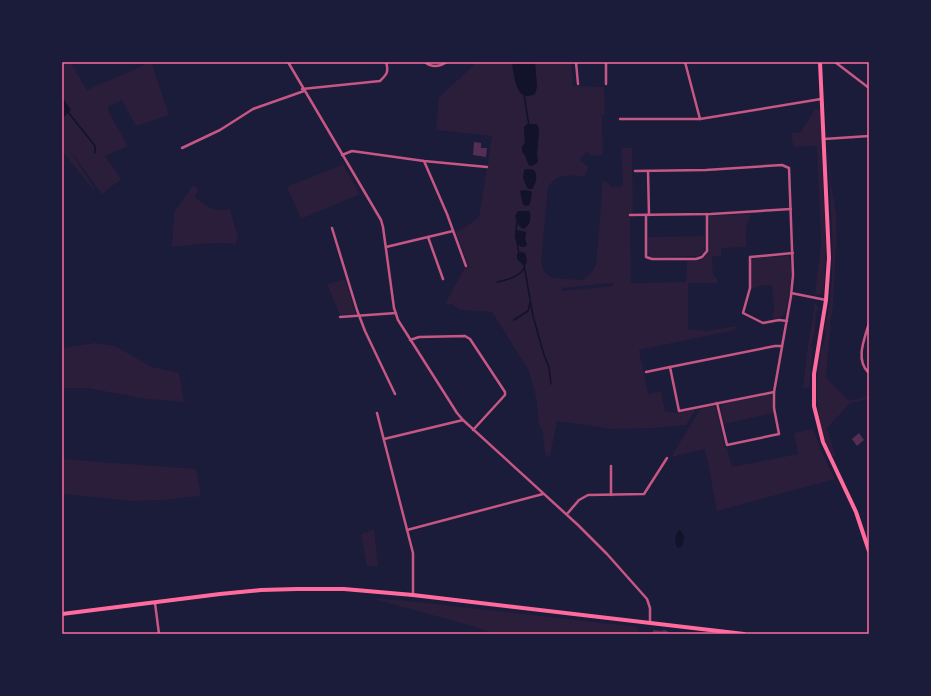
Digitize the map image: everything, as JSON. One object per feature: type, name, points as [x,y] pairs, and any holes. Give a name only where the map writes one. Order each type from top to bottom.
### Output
[{"type":"main road","points":[[820,62],[829,258],[826,300],[814,374],[814,406],[816,420],[823,442],[855,508],[869,551]]},
{"type":"main road","points":[[62,614],[261,590],[344,589],[413,595],[744,634]]},
{"type":"street","points":[[288,62],[303,90],[381,220],[396,313],[402,328],[463,420],[591,537],[644,594],[650,604],[650,622]]},
{"type":"street","points":[[182,148],[220,130],[253,110],[303,90],[380,81],[388,73],[386,62]]},
{"type":"street","points":[[425,62],[432,66],[439,66],[447,62]]},
{"type":"street","points":[[576,62],[578,84]]},
{"type":"street","points":[[606,62],[606,84]]},
{"type":"street","points":[[685,62],[700,119]]},
{"type":"street","points":[[835,62],[869,88]]},
{"type":"street","points":[[620,119],[700,119],[822,98]]},
{"type":"street","points":[[824,139],[869,136]]},
{"type":"street","points":[[342,155],[352,151],[424,161],[487,167]]},
{"type":"street","points":[[424,161],[466,266]]},
{"type":"street","points":[[635,171],[706,170],[782,165],[789,168],[794,275],[774,392],[774,408],[779,434],[727,445],[718,403]]},
{"type":"street","points":[[648,171],[646,257],[652,259],[696,259],[703,256],[707,249],[707,214]]},
{"type":"street","points":[[630,215],[707,214],[791,209]]},
{"type":"street","points":[[332,228],[359,316],[395,394]]},
{"type":"street","points":[[386,247],[453,231]]},
{"type":"street","points":[[428,237],[443,279]]},
{"type":"street","points":[[787,321],[779,320],[763,323],[743,313],[750,288],[750,257],[793,253]]},
{"type":"street","points":[[791,293],[826,300]]},
{"type":"street","points":[[340,317],[396,313]]},
{"type":"street","points":[[868,372],[864,366],[861,349],[869,323]]},
{"type":"street","points":[[410,340],[419,337],[465,336],[470,339],[505,392],[505,395],[473,430]]},
{"type":"street","points":[[646,372],[775,346],[782,346]]},
{"type":"street","points":[[670,367],[679,410],[774,392]]},
{"type":"street","points":[[377,413],[412,553],[413,595]]},
{"type":"street","points":[[384,439],[463,420]]},
{"type":"street","points":[[567,514],[583,497],[588,495],[644,494],[667,458]]},
{"type":"street","points":[[611,466],[611,495]]},
{"type":"street","points":[[407,530],[544,494]]},
{"type":"street","points":[[155,602],[159,634]]},
{"type":"street","points":[[702,634],[703,628]]},
{"type":"shaded area","points":[[62,62],[70,62],[87,90],[151,62],[169,115],[136,126],[122,100],[109,106],[108,111],[128,146],[105,156],[121,179],[102,194],[67,146],[98,195],[62,151]]},
{"type":"shaded area","points":[[477,62],[517,62],[512,65],[518,87],[522,95],[537,87],[535,62],[571,62],[573,86],[604,87],[605,115],[602,115],[603,155],[592,156],[587,152],[580,160],[588,167],[585,176],[560,177],[552,182],[548,187],[541,262],[545,273],[553,278],[582,280],[589,275],[595,267],[603,180],[612,187],[623,186],[621,148],[632,148],[633,213],[630,215],[631,283],[686,282],[687,261],[701,260],[706,256],[708,251],[710,216],[751,214],[746,228],[746,247],[721,248],[721,256],[712,256],[713,275],[717,279],[717,283],[688,283],[688,329],[707,331],[737,326],[735,330],[639,350],[648,394],[661,391],[665,411],[679,413],[696,409],[686,425],[654,428],[612,429],[557,421],[550,457],[545,454],[543,432],[539,424],[536,397],[529,371],[492,312],[460,310],[452,304],[445,304],[464,269],[469,267],[456,232],[479,217],[492,136],[436,130],[439,97]],"holes":[[[538,126],[539,130],[537,150],[538,158],[534,165],[530,166],[525,154],[522,151],[522,146],[525,143],[524,127]],[[532,169],[535,171],[532,189],[528,189],[524,181]],[[516,230],[526,232],[526,241],[519,246],[516,240]],[[613,283],[613,286],[562,291],[562,288]]]},
{"type":"shaded area","points":[[517,62],[535,62],[537,87],[535,94],[529,96],[520,92],[512,65]]},
{"type":"shaded area","points":[[62,100],[64,100],[71,110],[62,119]]},
{"type":"shaded area","points":[[815,109],[820,111],[826,249],[824,289],[821,294],[815,295],[821,244],[817,146],[794,147],[791,133],[801,132]]},
{"type":"shaded area","points":[[527,124],[537,124],[539,130],[537,155],[538,162],[530,166],[522,152],[522,146],[525,143],[524,127]]},
{"type":"shaded area","points":[[829,150],[831,185],[836,213],[836,244],[833,305],[826,378],[849,401],[869,396],[869,405],[867,399],[850,403],[827,428],[836,457],[831,455],[826,441],[817,403],[817,377],[821,349],[826,332],[824,331],[830,301],[832,274],[832,223],[828,155]]},
{"type":"shaded area","points":[[342,165],[360,194],[301,219],[287,187]]},
{"type":"shaded area","points":[[531,169],[536,173],[535,183],[532,189],[528,189],[523,178],[524,170]]},
{"type":"shaded area","points":[[193,185],[199,190],[195,197],[202,203],[211,208],[220,210],[230,209],[238,238],[235,245],[213,243],[172,247],[174,213]]},
{"type":"shaded area","points":[[520,191],[531,191],[532,193],[530,204],[528,206],[523,205]]},
{"type":"shaded area","points":[[518,211],[529,211],[530,213],[530,222],[523,229],[517,222],[515,216]]},
{"type":"shaded area","points":[[516,230],[526,232],[525,238],[527,245],[525,247],[521,247],[516,241]]},
{"type":"shaded area","points":[[705,236],[704,252],[698,256],[652,257],[648,252],[648,237]]},
{"type":"shaded area","points":[[521,252],[525,253],[526,257],[527,262],[524,266],[517,259],[517,254]]},
{"type":"shaded area","points":[[787,256],[790,259],[791,279],[786,311],[779,318],[772,319],[774,307],[772,285],[765,285],[751,289],[751,262],[753,258]]},
{"type":"shaded area","points":[[345,279],[355,314],[340,315],[327,284]]},
{"type":"shaded area","points":[[815,302],[818,307],[818,311],[816,311],[815,331],[811,347],[813,347],[809,388],[803,388],[808,346]]},
{"type":"shaded area","points":[[95,343],[115,346],[152,367],[179,373],[184,402],[147,399],[86,388],[62,388],[62,348]]},
{"type":"shaded area","points":[[769,394],[772,397],[773,413],[724,424],[721,409],[722,404]]},
{"type":"shaded area","points":[[713,406],[716,408],[725,448],[727,448],[732,467],[798,454],[794,433],[813,429],[823,455],[835,479],[717,511],[705,449],[671,457],[701,408]]},
{"type":"shaded area","points":[[62,459],[196,469],[201,496],[163,500],[133,501],[62,494]]},
{"type":"shaded area","points":[[374,529],[378,566],[367,566],[361,534]]},
{"type":"shaded area","points":[[679,530],[683,535],[684,540],[681,547],[678,548],[676,539]]},
{"type":"shaded area","points":[[370,598],[638,627],[637,634],[495,634],[476,627]]},
{"type":"building","points":[[474,142],[481,143],[481,148],[487,148],[486,157],[473,155]]},
{"type":"building","points":[[859,433],[864,440],[857,446],[852,439]]},
{"type":"building","points":[[653,630],[665,630],[669,632],[668,634],[653,634]]},
{"type":"waterway","points":[[524,94],[529,126]]},
{"type":"waterway","points":[[68,112],[95,146],[95,153]]},
{"type":"waterway","points":[[516,231],[517,221]]},
{"type":"waterway","points":[[517,242],[519,254]]},
{"type":"waterway","points":[[524,265],[533,316],[549,367],[551,384]]},
{"type":"waterway","points":[[497,282],[516,276],[524,268]]},
{"type":"waterway","points":[[514,320],[528,311],[530,303]]}]
